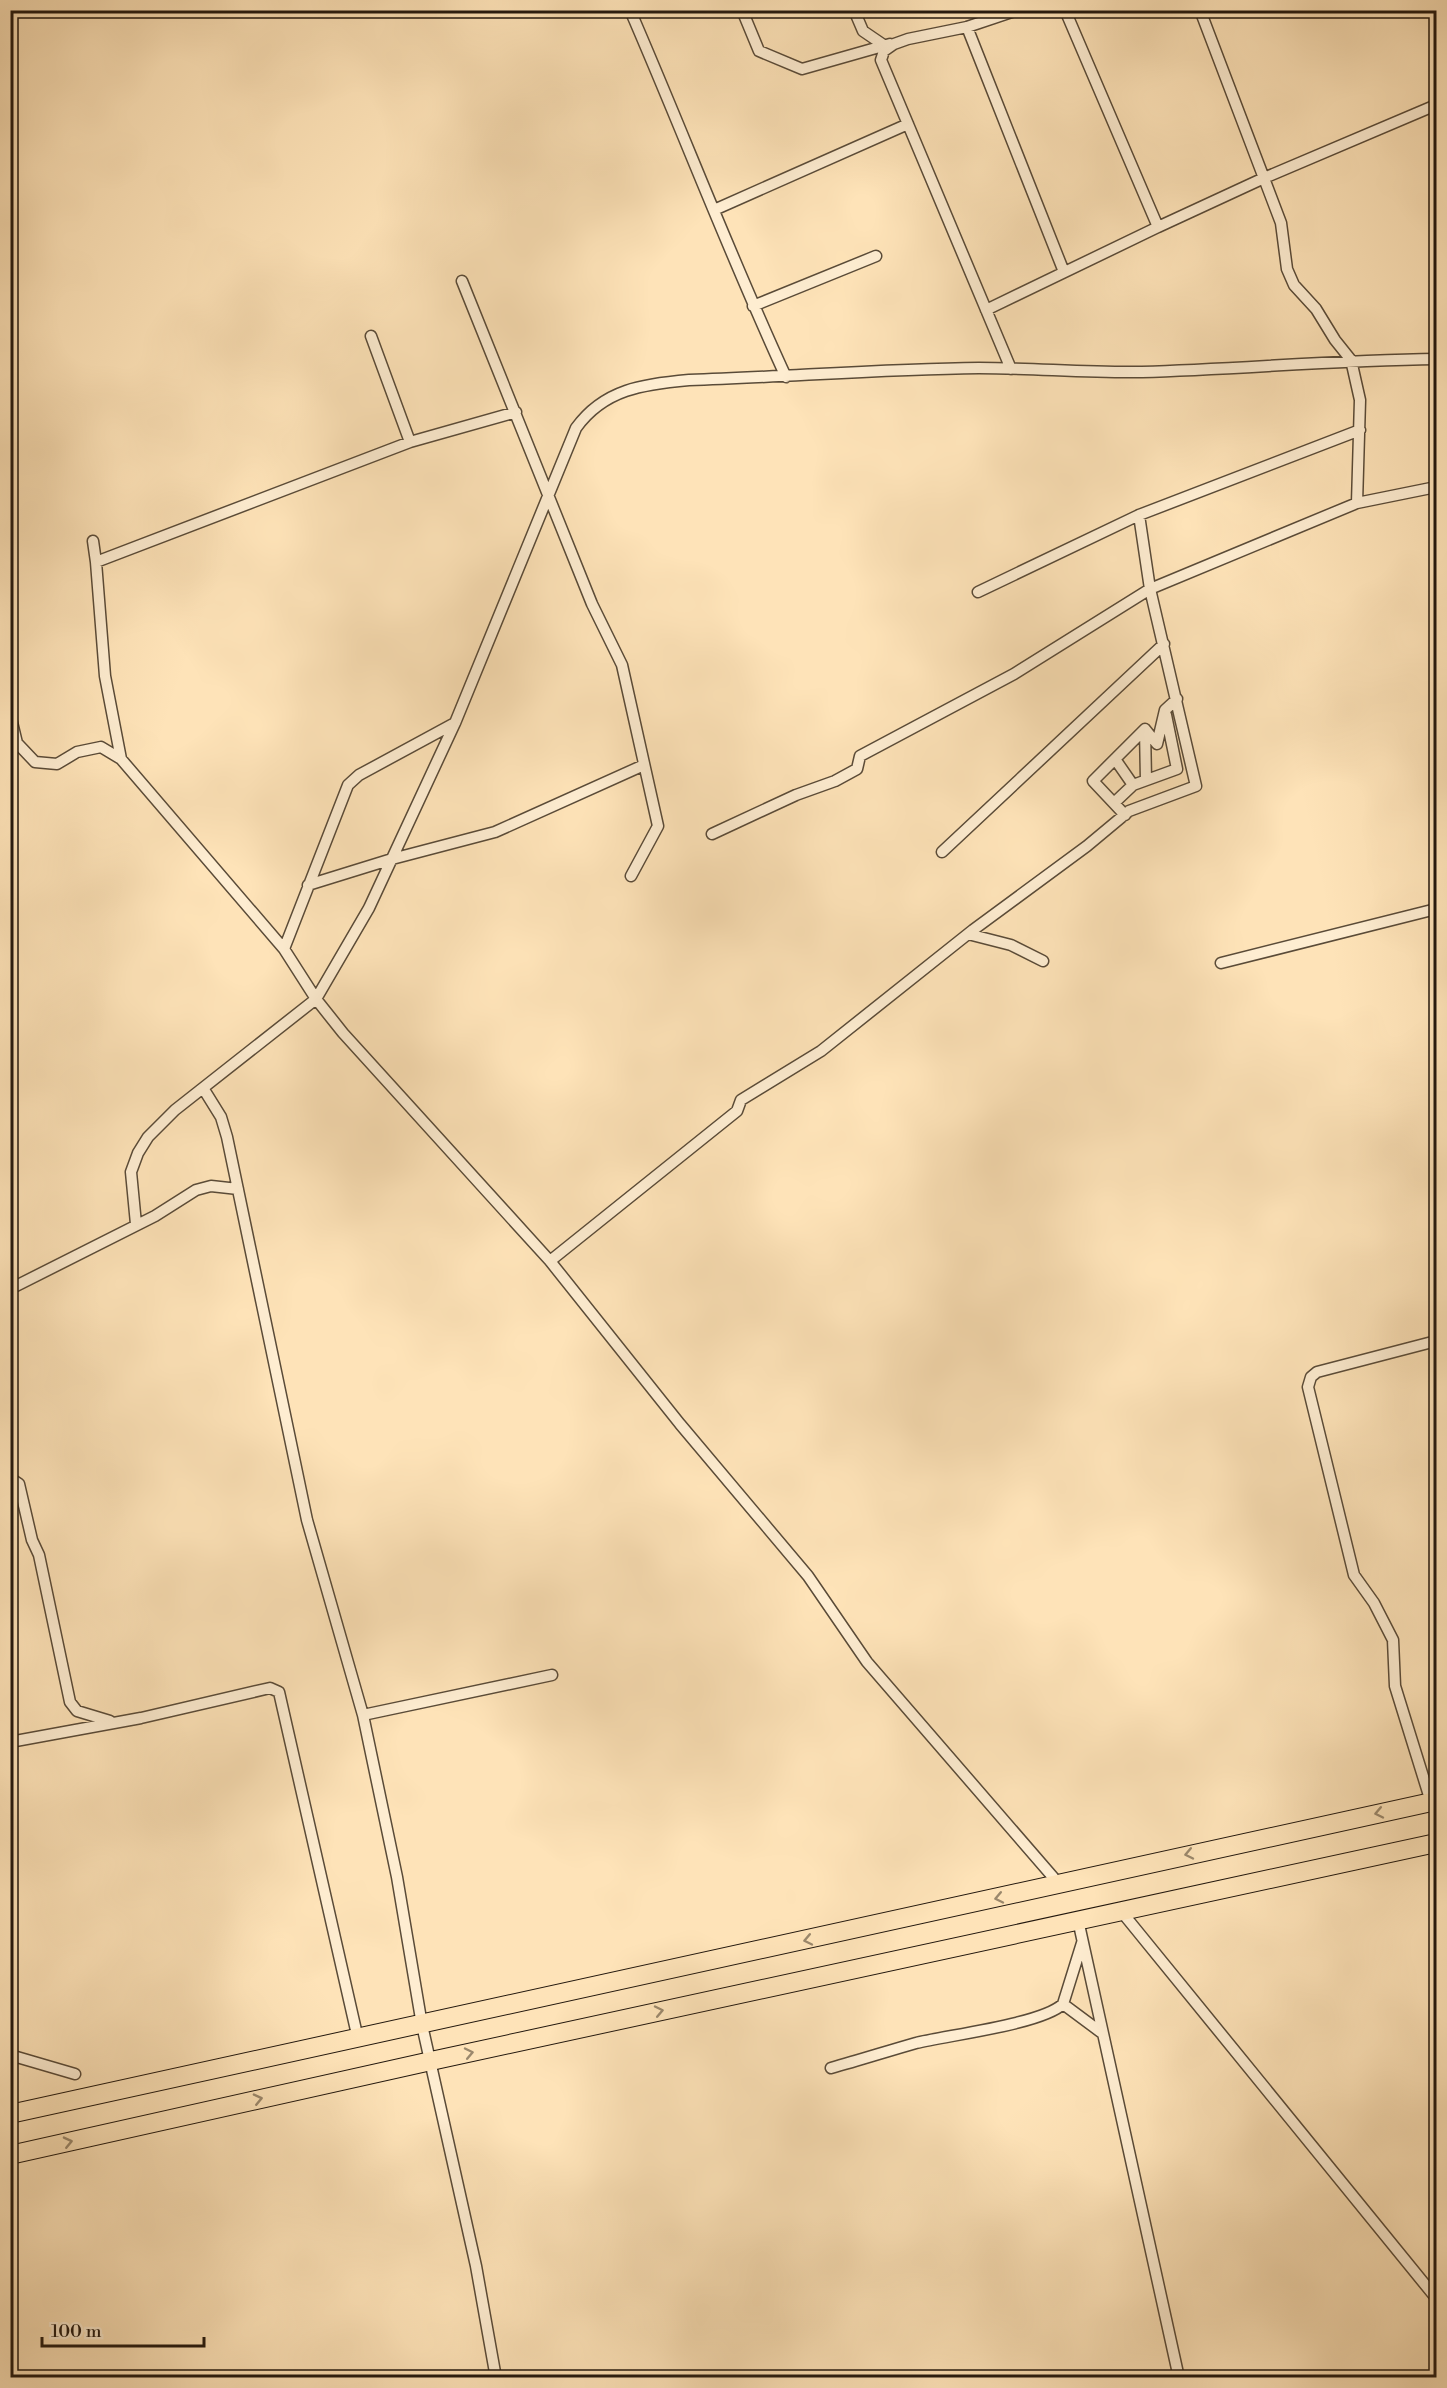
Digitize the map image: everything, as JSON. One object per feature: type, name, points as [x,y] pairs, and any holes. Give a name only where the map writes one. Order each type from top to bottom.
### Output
[{"type":"highway","points":[[10,2114],[1434,1801]]},
{"type":"highway","points":[[10,2155],[431,2061],[1437,1843]]},
{"type":"street","points":[[630,10],[753,306],[786,377]]},
{"type":"street","points":[[742,10],[759,51],[801,69],[908,39],[967,27],[1018,10]]},
{"type":"street","points":[[854,10],[863,31],[885,46]]},
{"type":"street","points":[[1065,10],[1158,227]]},
{"type":"street","points":[[1200,10],[1281,223],[1287,269],[1294,285],[1316,309],[1335,340],[1351,360],[1360,399],[1357,503]]},
{"type":"street","points":[[967,27],[1064,272]]},
{"type":"street","points":[[908,39],[884,51],[881,60],[1011,369]]},
{"type":"street","points":[[986,310],[1264,178],[1437,105]]},
{"type":"street","points":[[714,210],[908,124]]},
{"type":"street","points":[[753,306],[876,256]]},
{"type":"street","points":[[462,281],[591,604],[622,664],[658,826],[631,876]]},
{"type":"street","points":[[370,336],[410,442]]},
{"type":"street","points":[[136,1224],[131,1172],[133,1163],[148,1137],[175,1110],[316,999],[369,908],[455,723],[576,428],[586,415],[617,394],[651,383],[920,370],[1011,369],[1140,372],[1283,366],[1351,360],[1437,359]]},
{"type":"street","points":[[96,562],[410,442],[516,412]]},
{"type":"street","points":[[978,592],[1138,515],[1360,430]]},
{"type":"street","points":[[712,834],[796,795],[835,781],[857,769],[860,756],[1014,674],[1150,589],[1357,503],[1437,487]]},
{"type":"street","points":[[550,1261],[737,1111],[741,1100],[820,1051],[968,934],[1087,846],[1125,814],[1196,786],[1150,589],[1138,515]]},
{"type":"street","points":[[93,541],[105,676],[121,759]]},
{"type":"street","points":[[942,852],[1164,644]]},
{"type":"street","points":[[1145,729],[1157,744],[1165,710],[1177,699]]},
{"type":"street","points":[[1114,803],[1133,785],[1177,770],[1165,710]]},
{"type":"street","points":[[10,714],[17,743],[35,762],[57,764],[77,752],[100,747],[121,759],[284,949],[316,999],[343,1033],[550,1261],[680,1424],[808,1576],[867,1662],[1059,1884]]},
{"type":"street","points":[[284,949],[348,785],[359,775],[455,723]]},
{"type":"street","points":[[1125,814],[1093,781],[1145,729]]},
{"type":"street","points":[[1145,729],[1146,780]]},
{"type":"street","points":[[1115,759],[1133,785]]},
{"type":"street","points":[[308,885],[392,859],[495,832],[644,765]]},
{"type":"street","points":[[1221,963],[1437,909]]},
{"type":"street","points":[[968,934],[1011,945],[1043,961]]},
{"type":"street","points":[[203,1088],[221,1117],[307,1520],[363,1716],[397,1877],[422,2025],[476,2266],[496,2378]]},
{"type":"street","points":[[10,1289],[155,1216],[196,1191],[212,1186],[237,1189]]},
{"type":"street","points":[[1434,1801],[1395,1686],[1393,1640],[1374,1603],[1354,1575],[1308,1387],[1311,1377],[1317,1372],[1437,1341]]},
{"type":"street","points":[[10,1478],[18,1484],[30,1533],[39,1555],[70,1702],[77,1711],[113,1722]]},
{"type":"street","points":[[363,1716],[552,1675]]},
{"type":"street","points":[[10,1742],[141,1718],[270,1688],[279,1692],[358,2039]]},
{"type":"street","points":[[1120,1911],[1437,2298]]},
{"type":"street","points":[[1078,1920],[1179,2378]]},
{"type":"street","points":[[831,2068],[917,2043],[1036,2018],[1058,2009],[1063,2004],[1082,1942]]},
{"type":"street","points":[[1063,2004],[1102,2033]]},
{"type":"street","points":[[10,2055],[75,2074]]}]
